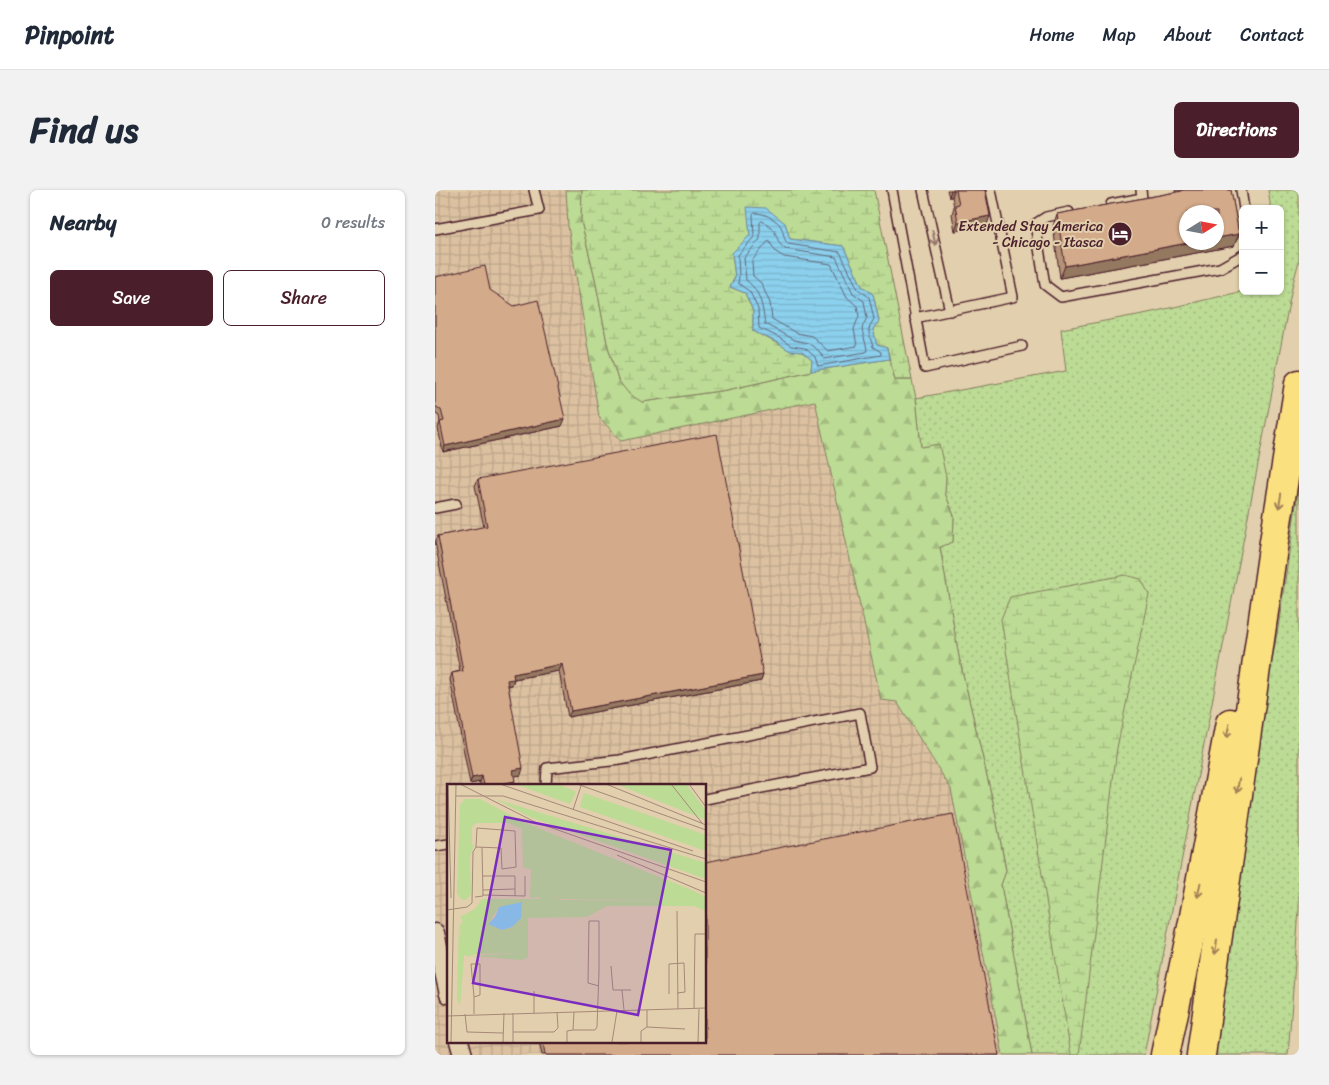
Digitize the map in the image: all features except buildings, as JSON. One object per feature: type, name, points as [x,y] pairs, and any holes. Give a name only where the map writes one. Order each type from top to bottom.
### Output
[{"type":"highway","points":[[1201,1055],[1273,548],[1299,384]]},
{"type":"highway","points":[[1165,1055],[1192,927],[1247,633],[1273,548]]},
{"type":"street","points":[[436,940],[447,975]]},
{"type":"street","points":[[459,1042],[463,1055]]},
{"type":"lane","points":[[435,229],[539,210],[534,190]]},
{"type":"lane","points":[[892,190],[925,368],[1022,346]]},
{"type":"lane","points":[[923,190],[950,311]]},
{"type":"lane","points":[[915,318],[1013,297],[991,190]]},
{"type":"lane","points":[[1105,205],[1142,198],[1141,190]]},
{"type":"lane","points":[[1241,190],[1243,205]]},
{"type":"lane","points":[[1079,210],[1046,217],[1035,224],[1045,285],[1061,297],[1220,268],[1239,256]]},
{"type":"lane","points":[[435,508],[456,504]]},
{"type":"lane","points":[[546,784],[547,768],[620,760],[860,713],[870,767],[706,799]]},
{"type":"shaded area","points":[[435,190],[566,190],[568,226],[599,417],[621,441],[815,401],[881,700],[897,702],[951,789],[1003,1055],[435,1055]]},
{"type":"green space","points":[[566,190],[582,190],[581,221],[595,278],[607,343],[618,380],[642,402],[727,390],[811,371],[889,359],[895,380],[912,380],[916,398],[921,447],[939,444],[946,477],[945,493],[954,516],[953,542],[940,547],[959,657],[993,802],[1006,871],[1001,885],[1032,1055],[1003,1055],[951,789],[897,702],[881,700],[815,401],[621,441],[599,417],[568,226]]},
{"type":"green space","points":[[582,190],[874,190],[912,380],[895,380],[887,348],[877,345],[873,329],[879,321],[873,294],[862,286],[843,246],[790,239],[785,223],[748,207],[750,235],[732,253],[735,277],[730,287],[745,293],[753,311],[753,331],[792,351],[802,352],[812,360],[811,371],[727,390],[642,402],[629,394],[618,380],[607,343],[595,278],[581,221]]},
{"type":"green space","points":[[1268,190],[1299,190],[1299,261],[1293,283],[1144,1055],[1032,1055],[1001,885],[1006,870],[993,802],[959,657],[940,546],[953,542],[954,516],[945,493],[946,477],[921,447],[916,398],[1066,371],[1061,329],[1148,313],[1239,292],[1239,295],[1284,295],[1284,205],[1270,205]]},
{"type":"green space","points":[[1299,485],[1299,910],[1288,1055],[1215,1055],[1268,681],[1278,628]]},
{"type":"green space","points":[[1125,575],[1141,579],[1149,594],[1117,748],[1079,1055],[1071,1055],[1001,619],[1010,597]]},
{"type":"water","points":[[747,207],[766,208],[785,223],[790,239],[843,246],[862,286],[873,294],[879,321],[873,329],[877,345],[887,348],[889,359],[811,371],[812,360],[802,352],[790,351],[753,331],[753,311],[745,293],[730,287],[735,277],[732,253],[750,235]]},
{"type":"place","name":"Extended Stay America - Chicago - Itasca","points":[[1120,234]]}]
